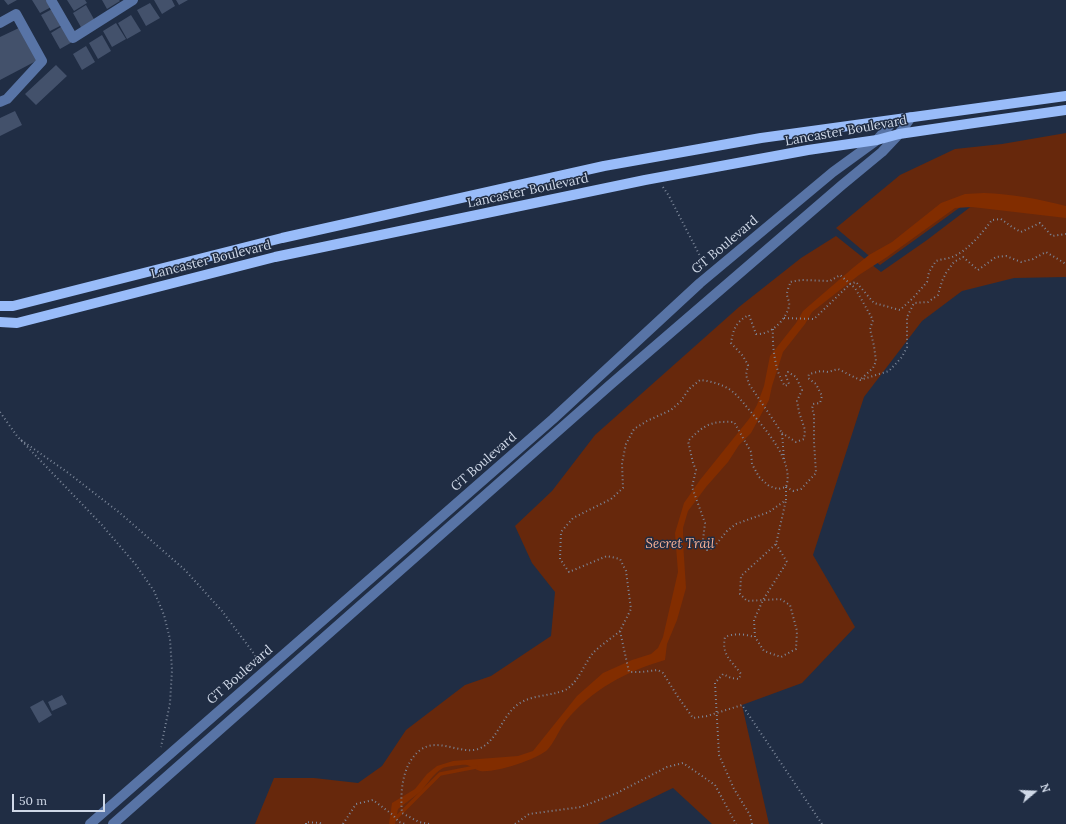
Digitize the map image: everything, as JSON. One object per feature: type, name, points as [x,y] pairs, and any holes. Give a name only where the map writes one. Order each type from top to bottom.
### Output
[{"type":"main road","name":"Lancaster Boulevard","points":[[0,306],[14,306],[282,238],[604,166],[761,138],[1066,96]]},
{"type":"main road","name":"Lancaster Boulevard","points":[[0,322],[17,323],[275,257],[645,180],[808,150],[877,140],[899,134],[974,122],[1066,110]]},
{"type":"street","points":[[51,0],[73,38],[133,0]]},
{"type":"street","points":[[0,23],[16,14],[42,60],[7,99],[0,102]]},
{"type":"street","name":"GT Boulevard","points":[[113,824],[610,385],[882,152],[899,134],[911,117]]},
{"type":"street","name":"GT Boulevard","points":[[90,824],[553,418],[700,283],[833,172],[877,140],[894,120]]},
{"type":"path","points":[[645,180],[662,186],[669,196],[700,256],[704,272],[700,283]]},
{"type":"path","points":[[784,318],[814,319],[850,284],[856,282],[874,303],[900,310],[927,282],[929,272],[936,261],[952,257],[963,251],[982,233],[992,220],[1001,219],[1020,232],[1040,223],[1052,236],[1066,234]]},
{"type":"path","points":[[786,487],[793,492],[801,489],[816,473],[814,414],[812,409],[813,404],[820,403],[822,396],[816,384],[808,378],[809,374],[821,371],[828,372],[838,369],[860,380],[889,371],[902,357],[907,347],[907,316],[914,303],[928,302],[938,296],[942,282],[954,262],[963,257],[978,270],[996,257],[1006,256],[1021,262],[1033,259],[1046,252],[1066,264]]},
{"type":"path","points":[[773,329],[772,341],[780,380],[785,386],[790,384],[786,376],[788,372],[796,377],[802,390],[797,401],[805,430],[804,440],[796,442],[782,433],[749,384],[746,375],[748,365],[743,356],[731,343],[733,331],[741,319],[749,315],[756,334],[763,334],[773,329],[784,318],[790,305],[787,294],[790,282],[801,280],[830,281],[840,275],[855,288],[873,320],[870,329],[876,361],[873,368],[860,380]]},
{"type":"path","points":[[429,824],[419,822],[402,813],[400,798],[402,783],[410,762],[419,750],[429,746],[443,745],[466,750],[479,749],[492,740],[506,717],[515,706],[527,700],[567,690],[593,653],[620,631],[631,609],[626,571],[620,559],[607,556],[569,572],[560,559],[561,532],[573,518],[611,498],[622,488],[622,463],[626,444],[634,429],[671,410],[689,389],[700,380],[709,381],[729,389],[737,396],[758,420],[779,448],[784,460],[789,480],[786,487],[786,500],[776,544],[741,576],[740,594],[747,601],[763,600],[780,598],[790,605],[797,631],[796,649],[781,657],[764,651],[755,637],[754,620],[763,600],[787,562],[776,544]]},
{"type":"path","points":[[0,412],[17,436],[101,524],[136,565],[154,591],[164,615],[170,639],[172,670],[170,703],[160,752],[155,767]]},
{"type":"path","points":[[786,487],[778,490],[769,486],[759,477],[752,464],[751,452],[734,422],[719,421],[701,428],[688,441],[696,470],[692,487],[705,523],[703,540],[707,550],[713,548],[727,531],[736,524],[769,512],[786,500]]},
{"type":"path","points":[[782,433],[784,460]]},
{"type":"path","points":[[17,436],[120,513],[185,570],[222,611],[255,654],[257,666],[255,679]]},
{"type":"path","points":[[620,631],[629,672],[658,670],[664,673],[678,697],[693,718],[698,718],[742,705],[822,824]]},
{"type":"path","points":[[752,824],[750,815],[734,789],[719,755],[715,683],[723,674],[731,678],[739,678],[741,674],[728,658],[723,645],[725,637],[731,635],[747,635],[755,637]]},
{"type":"path","points":[[515,824],[529,814],[581,807],[617,793],[667,766],[683,763],[715,785],[736,824]]},
{"type":"path","points":[[344,824],[356,804],[373,800],[393,815],[399,822],[404,824]]},
{"type":"path","points":[[306,824],[306,822],[321,824]]},
{"type":"green space","points":[[1066,133],[1066,212],[966,203],[880,265],[836,228],[900,175],[955,149],[1002,144]]},
{"type":"green space","name":"Secret Trail","points":[[973,205],[1066,215],[1066,277],[1014,278],[962,291],[922,321],[864,397],[813,555],[855,627],[802,683],[742,705],[769,824],[712,824],[673,788],[598,824],[255,824],[274,778],[314,778],[358,783],[382,766],[406,730],[465,685],[491,676],[551,636],[555,592],[532,563],[515,526],[552,491],[595,435],[739,307],[801,258],[836,236],[881,272],[927,240]]},
{"type":"shaded area","points":[[984,193],[1025,197],[1066,206],[1066,218],[972,207],[955,208],[887,257],[859,275],[812,312],[805,324],[783,352],[769,400],[751,433],[739,445],[728,462],[706,487],[688,511],[683,528],[686,588],[677,620],[667,644],[665,660],[624,676],[598,691],[566,721],[548,749],[540,755],[505,768],[495,770],[480,771],[465,765],[443,768],[439,770],[420,792],[398,809],[395,824],[389,824],[392,803],[415,789],[427,774],[437,766],[453,761],[518,756],[533,751],[577,696],[603,673],[632,660],[651,654],[658,648],[663,637],[678,572],[675,533],[684,503],[700,480],[749,419],[757,405],[764,386],[770,356],[796,323],[803,311],[869,255],[892,242],[941,203],[965,194]]},
{"type":"building","points":[[4,0],[17,0],[8,5]]},
{"type":"building","points":[[32,0],[50,0],[53,6],[40,13]]},
{"type":"building","points":[[67,0],[85,0],[87,3],[74,11]]},
{"type":"building","points":[[102,0],[119,0],[120,1],[107,9]]},
{"type":"building","points":[[154,0],[172,0],[175,6],[162,14]]},
{"type":"building","points":[[176,0],[188,0],[179,5]]},
{"type":"building","points":[[150,3],[160,18],[146,26],[137,10]]},
{"type":"building","points":[[86,5],[95,21],[82,29],[73,13]]},
{"type":"building","points":[[54,8],[64,24],[50,31],[41,15]]},
{"type":"building","points":[[131,15],[141,31],[127,39],[118,23]]},
{"type":"building","points":[[116,23],[126,39],[112,47],[103,31]]},
{"type":"building","points":[[64,25],[74,41],[60,49],[51,33]]},
{"type":"building","points":[[21,27],[38,60],[0,80],[0,37]]},
{"type":"building","points":[[102,35],[111,51],[98,59],[89,43]]},
{"type":"building","points":[[86,46],[95,62],[82,70],[73,54]]},
{"type":"building","points":[[56,65],[67,76],[36,105],[25,94]]},
{"type":"building","points":[[15,111],[22,125],[0,136],[0,118]]},
{"type":"building","points":[[62,695],[67,704],[52,711],[48,702]]},
{"type":"building","points":[[43,700],[52,715],[39,723],[30,707]]},
{"type":"waterway","points":[[392,824],[392,822],[440,774],[476,767]]}]
